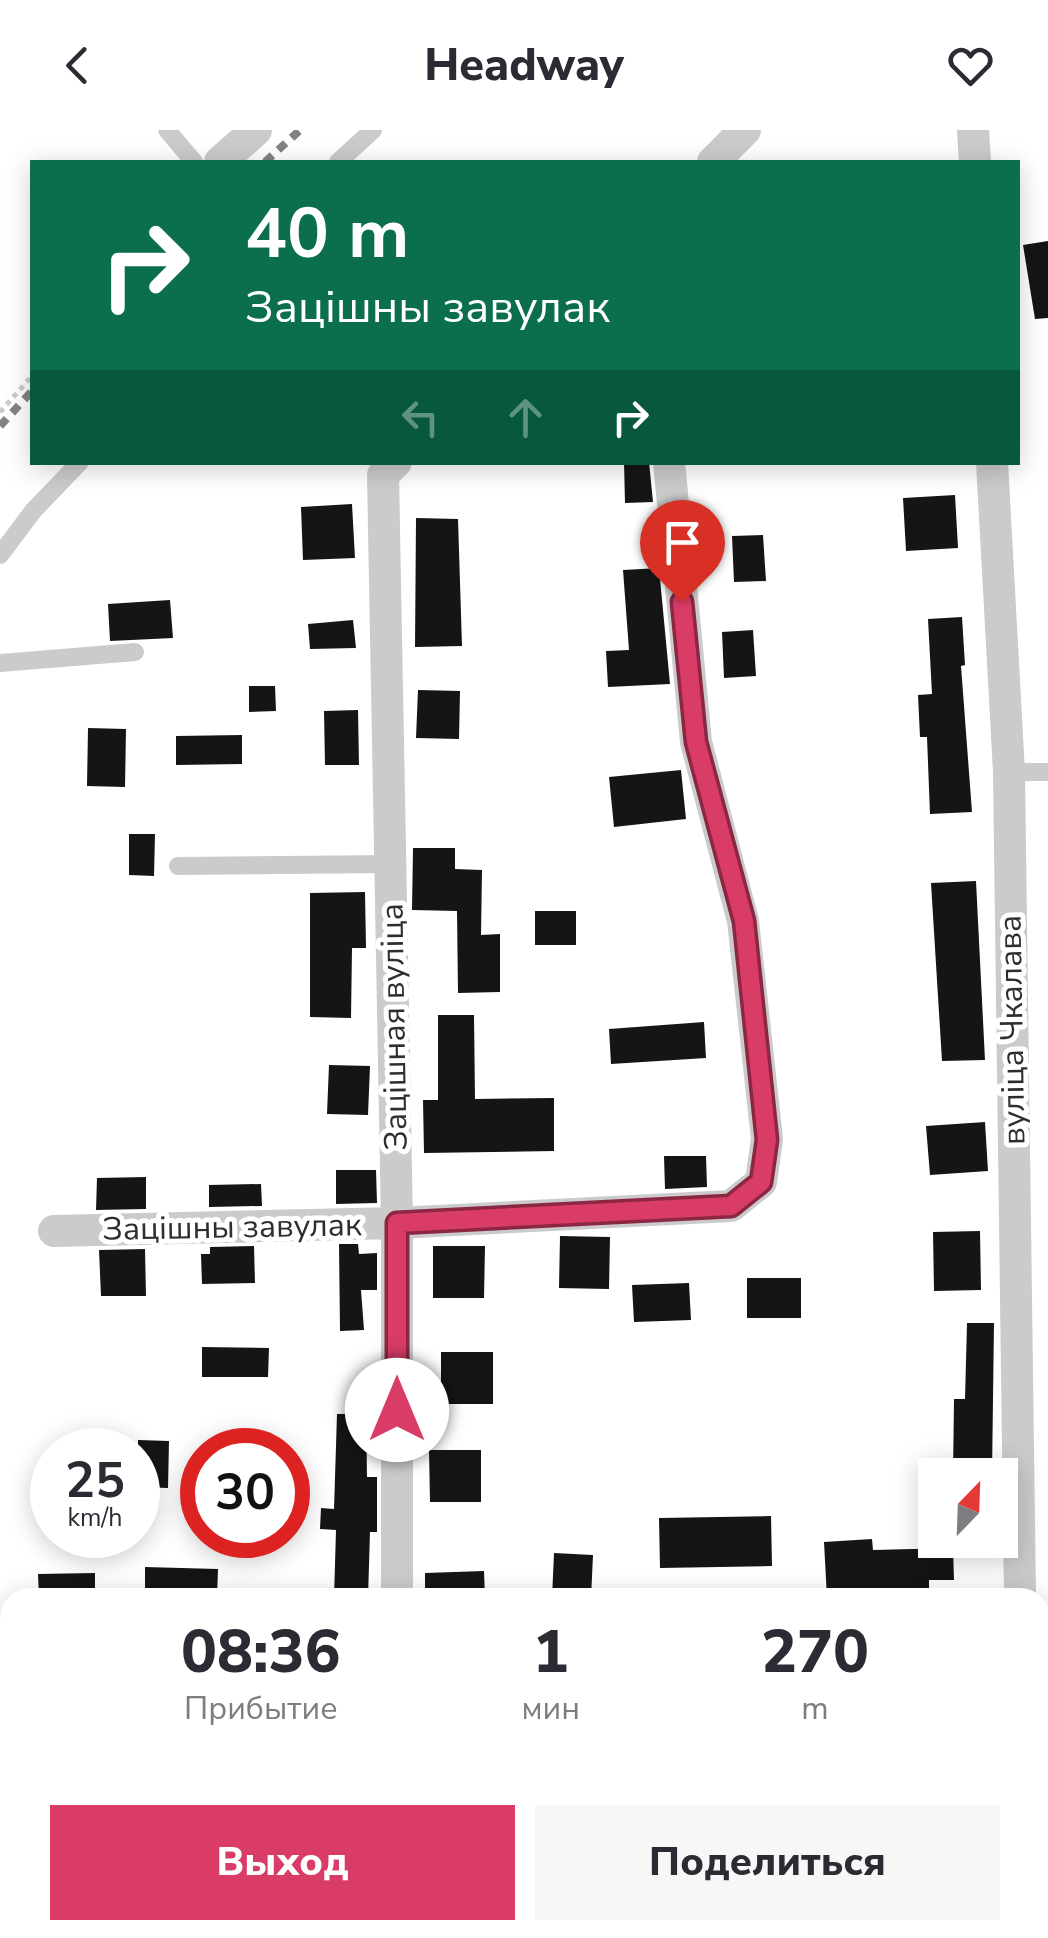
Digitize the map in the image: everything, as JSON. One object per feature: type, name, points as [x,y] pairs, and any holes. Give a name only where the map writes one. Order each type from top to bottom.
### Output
[{"type":"street","points":[[222,160],[256,130]]},
{"type":"street","points":[[716,160],[745,130]]},
{"type":"street","points":[[973,130],[975,160]]},
{"type":"street","name":"Зацішная вуліца","points":[[393,465],[383,475],[397,1223],[397,1588]]},
{"type":"street","name":"Зацішны завулак","points":[[54,1231],[397,1223],[731,1206],[761,1182],[767,1140],[744,921],[696,742],[669,465]]},
{"type":"street","name":"вуліца Чкалава","points":[[992,465],[1009,772],[1020,1588]]},
{"type":"lane","points":[[167,130],[192,160]]},
{"type":"lane","points":[[340,160],[374,130]]},
{"type":"lane","points":[[0,555],[33,511],[77,465]]},
{"type":"lane","points":[[0,663],[135,652]]},
{"type":"lane","points":[[1009,772],[1048,772]]},
{"type":"lane","points":[[178,866],[390,864]]},
{"type":"path","points":[[0,412],[30,378]]},
{"type":"building","points":[[1048,241],[1048,318],[1035,319],[1023,245]]},
{"type":"building","points":[[624,465],[649,465],[653,502],[625,503]]},
{"type":"building","points":[[955,495],[958,548],[906,551],[903,498]]},
{"type":"building","points":[[352,504],[355,558],[303,560],[301,507]]},
{"type":"building","points":[[416,518],[458,519],[462,646],[415,647]]},
{"type":"building","points":[[763,535],[766,581],[734,582],[732,536]]},
{"type":"building","points":[[659,568],[670,684],[608,687],[606,651],[629,650],[623,570]]},
{"type":"building","points":[[170,600],[173,638],[110,641],[108,604]]},
{"type":"building","points":[[962,617],[965,665],[961,666],[972,812],[930,814],[927,737],[920,737],[918,695],[932,694],[928,619]]},
{"type":"building","points":[[353,620],[356,648],[310,649],[308,624]]},
{"type":"building","points":[[753,630],[756,676],[724,678],[722,632]]},
{"type":"building","points":[[249,686],[275,686],[276,711],[249,712]]},
{"type":"building","points":[[418,690],[460,691],[459,739],[416,738]]},
{"type":"building","points":[[358,710],[359,765],[325,765],[324,711]]},
{"type":"building","points":[[88,728],[126,729],[125,787],[87,786]]},
{"type":"building","points":[[242,735],[242,764],[176,765],[176,736]]},
{"type":"building","points":[[681,770],[686,819],[614,827],[609,777]]},
{"type":"building","points":[[129,834],[155,834],[154,876],[129,875]]},
{"type":"building","points":[[413,848],[455,848],[455,869],[482,870],[481,935],[500,934],[500,992],[458,993],[457,911],[412,910]]},
{"type":"building","points":[[976,881],[985,1060],[942,1061],[931,883]]},
{"type":"building","points":[[365,892],[366,948],[352,948],[351,1018],[310,1017],[310,893]]},
{"type":"building","points":[[535,911],[576,911],[576,945],[535,945]]},
{"type":"building","points":[[438,1015],[474,1015],[475,1099],[554,1098],[554,1151],[424,1153],[423,1100],[438,1100]]},
{"type":"building","points":[[704,1022],[706,1058],[611,1064],[609,1029]]},
{"type":"building","points":[[329,1065],[370,1066],[368,1115],[327,1114]]},
{"type":"building","points":[[985,1122],[988,1171],[930,1175],[926,1126]]},
{"type":"building","points":[[664,1156],[706,1156],[707,1187],[665,1189]]},
{"type":"building","points":[[336,1170],[376,1170],[377,1203],[336,1204]]},
{"type":"building","points":[[146,1177],[146,1209],[96,1210],[97,1178]]},
{"type":"building","points":[[261,1184],[262,1206],[209,1207],[209,1185]]},
{"type":"building","points":[[980,1231],[981,1290],[934,1291],[933,1232]]},
{"type":"building","points":[[560,1236],[610,1237],[609,1289],[559,1288]]},
{"type":"building","points":[[339,1244],[358,1244],[359,1254],[377,1253],[377,1290],[361,1290],[364,1330],[340,1331]]},
{"type":"building","points":[[254,1246],[255,1283],[202,1284],[201,1254],[210,1254],[210,1247]]},
{"type":"building","points":[[433,1246],[485,1246],[484,1298],[433,1298]]},
{"type":"building","points":[[145,1249],[146,1296],[101,1296],[99,1250]]},
{"type":"building","points":[[747,1278],[801,1278],[801,1318],[747,1318]]},
{"type":"building","points":[[689,1283],[691,1320],[634,1322],[632,1285]]},
{"type":"building","points":[[967,1323],[994,1323],[992,1458],[953,1458],[954,1399],[965,1399]]},
{"type":"building","points":[[202,1347],[269,1348],[268,1377],[202,1377]]},
{"type":"building","points":[[441,1352],[493,1352],[493,1404],[441,1404]]},
{"type":"building","points":[[337,1414],[366,1414],[367,1477],[377,1477],[377,1532],[370,1532],[368,1588],[334,1588],[336,1530],[320,1529],[321,1508],[334,1509]]},
{"type":"building","points":[[160,1441],[169,1441],[168,1488],[160,1488]]},
{"type":"building","points":[[429,1450],[481,1450],[481,1502],[430,1502]]},
{"type":"building","points":[[771,1516],[772,1566],[660,1568],[659,1518]]},
{"type":"building","points":[[872,1539],[873,1550],[918,1549],[918,1558],[953,1558],[954,1580],[929,1580],[929,1588],[826,1588],[824,1542]]},
{"type":"building","points":[[554,1553],[593,1555],[591,1588],[552,1588]]},
{"type":"building","points":[[145,1567],[218,1569],[217,1588],[145,1588]]},
{"type":"building","points":[[484,1571],[485,1588],[425,1588],[425,1573]]},
{"type":"building","points":[[95,1573],[95,1588],[39,1588],[38,1574]]},
{"type":"railway","points":[[267,160],[300,130]]},
{"type":"railway","points":[[0,426],[30,393]]},
{"type":"route","points":[[397,1410],[397,1223],[731,1206],[761,1182],[767,1140],[744,921],[696,742],[682,602]]}]
